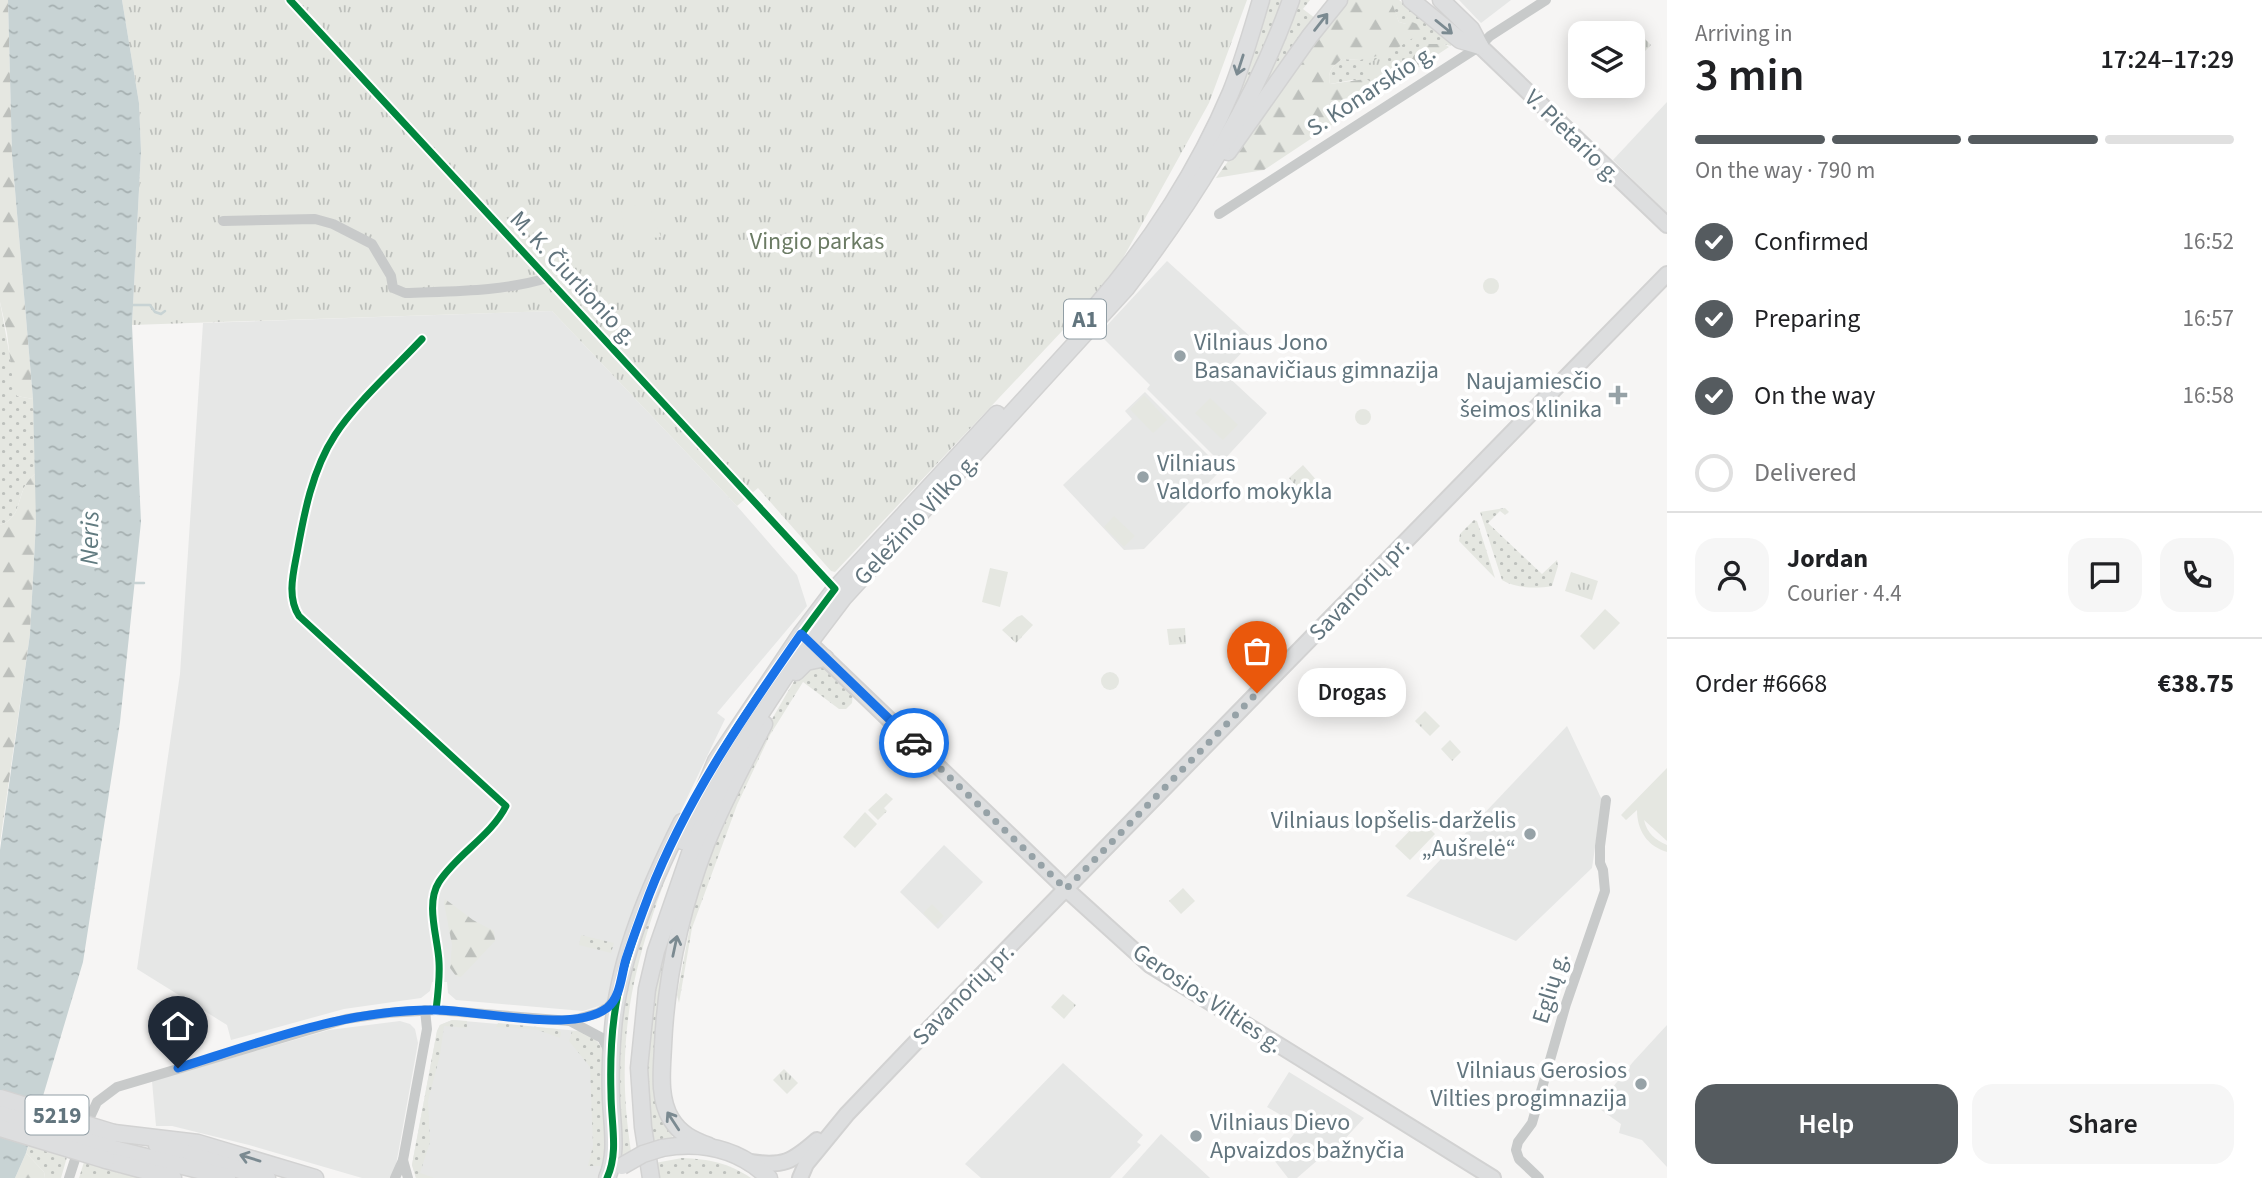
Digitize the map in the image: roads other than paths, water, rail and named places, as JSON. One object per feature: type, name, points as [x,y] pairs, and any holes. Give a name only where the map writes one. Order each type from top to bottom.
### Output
[{"type":"highway","name":"Geležinio Vilko g.","points":[[717,773],[738,748],[805,639],[832,586],[1075,330],[1119,279],[1181,187],[1207,141],[1231,91],[1261,0]]},
{"type":"highway","name":"Geležinio Vilko g.","points":[[638,1128],[630,1059],[638,988],[661,905],[729,738],[805,639],[1127,287],[1166,236],[1253,93],[1291,0]]},
{"type":"highway","points":[[1166,236],[1339,0]]},
{"type":"highway","points":[[1410,0],[1460,40],[1480,46]]},
{"type":"highway","points":[[1441,0],[1471,29],[1480,46]]},
{"type":"highway","points":[[761,710],[806,662],[825,658]]},
{"type":"highway","points":[[769,1178],[750,1161],[687,1137],[672,1121],[665,1107],[662,1078],[664,1028],[671,966],[685,909],[707,841],[765,723],[792,678]]},
{"type":"highway","points":[[707,841],[717,773]]},
{"type":"highway","points":[[608,1178],[614,1151],[611,1054],[618,991],[628,954],[662,862],[717,773]]},
{"type":"highway","name":"5219","points":[[0,1098],[110,1147],[260,1176]]},
{"type":"highway","name":"5219","points":[[0,1114],[143,1158],[230,1178]]},
{"type":"highway","points":[[0,1128],[110,1147],[198,1143],[315,1178]]},
{"type":"highway","name":"A1","points":[[638,1128],[642,1178]]},
{"type":"highway","name":"A1","points":[[638,1128],[652,1178]]},
{"type":"highway","points":[[608,1178],[643,1154],[662,1148],[709,1146]]},
{"type":"highway","points":[[110,1147],[173,1178]]},
{"type":"highway","points":[[143,1158],[193,1178]]},
{"type":"main road","name":"V. Pietario g.","points":[[1480,46],[1667,225]]},
{"type":"main road","name":"Savanorių pr.","points":[[800,1178],[806,1164],[847,1114],[1667,275]]},
{"type":"main road","name":"Gerosios Vilties g.","points":[[805,639],[1066,889],[1150,965],[1493,1178]]},
{"type":"main road","name":"Savanorių pr.","points":[[750,1161],[778,1165],[794,1159],[847,1114]]},
{"type":"street","name":"M. K. Čiurlionio g.","points":[[290,0],[832,586]]},
{"type":"street","name":"S. Konarskio g.","points":[[1219,214],[1480,46],[1490,36],[1546,0]]},
{"type":"street","points":[[223,221],[316,219],[333,224],[372,244],[391,276],[393,288],[405,293],[525,285],[547,278]]},
{"type":"street","points":[[396,1178],[403,1160],[430,1010],[440,975],[433,908],[435,892],[439,883],[497,820],[506,806],[299,616],[292,598],[300,536],[323,456],[348,418],[422,339]]},
{"type":"street","name":"Eglių g.","points":[[1539,1178],[1519,1158],[1518,1142],[1532,1123],[1566,1004],[1605,891],[1600,846],[1606,800]]},
{"type":"street","points":[[69,1178],[92,1110],[106,1093],[117,1087],[336,1021],[430,1010],[570,1021],[598,1013],[613,1002],[618,991]]},
{"type":"street","points":[[570,1021],[602,1038],[611,1054]]},
{"type":"street","points":[[403,1160],[408,1178]]},
{"type":"water","name":"Neris","points":[[8,0],[122,0],[139,103],[141,151],[132,325],[141,522],[120,722],[83,962],[26,1153],[15,1178],[0,1178],[0,850],[30,634],[36,522],[33,399],[12,155]]},
{"type":"waterway","points":[[132,305],[150,305],[155,312],[161,314],[165,311]]},
{"type":"waterway","points":[[135,583],[144,583]]},
{"type":"place","name":"Vilniaus Jono Basanavičiaus gimnazija","points":[[1180,356]]},
{"type":"place","name":"Naujamiesčio šeimos klinika","points":[[1618,395]]},
{"type":"place","name":"Vilniaus Valdorfo mokykla","points":[[1143,477]]},
{"type":"place","name":"Drogas","points":[[1257,693]]},
{"type":"place","name":"Vilniaus lopšelis-darželis „Aušrelė“","points":[[1530,834]]},
{"type":"place","name":"Vilniaus Gerosios Vilties progimnazija","points":[[1641,1084]]},
{"type":"place","name":"Vilniaus Dievo Apvaizdos bažnyčia","points":[[1196,1136]]},
{"type":"park label","name":"Vingio parkas","points":[[817,241]]}]
